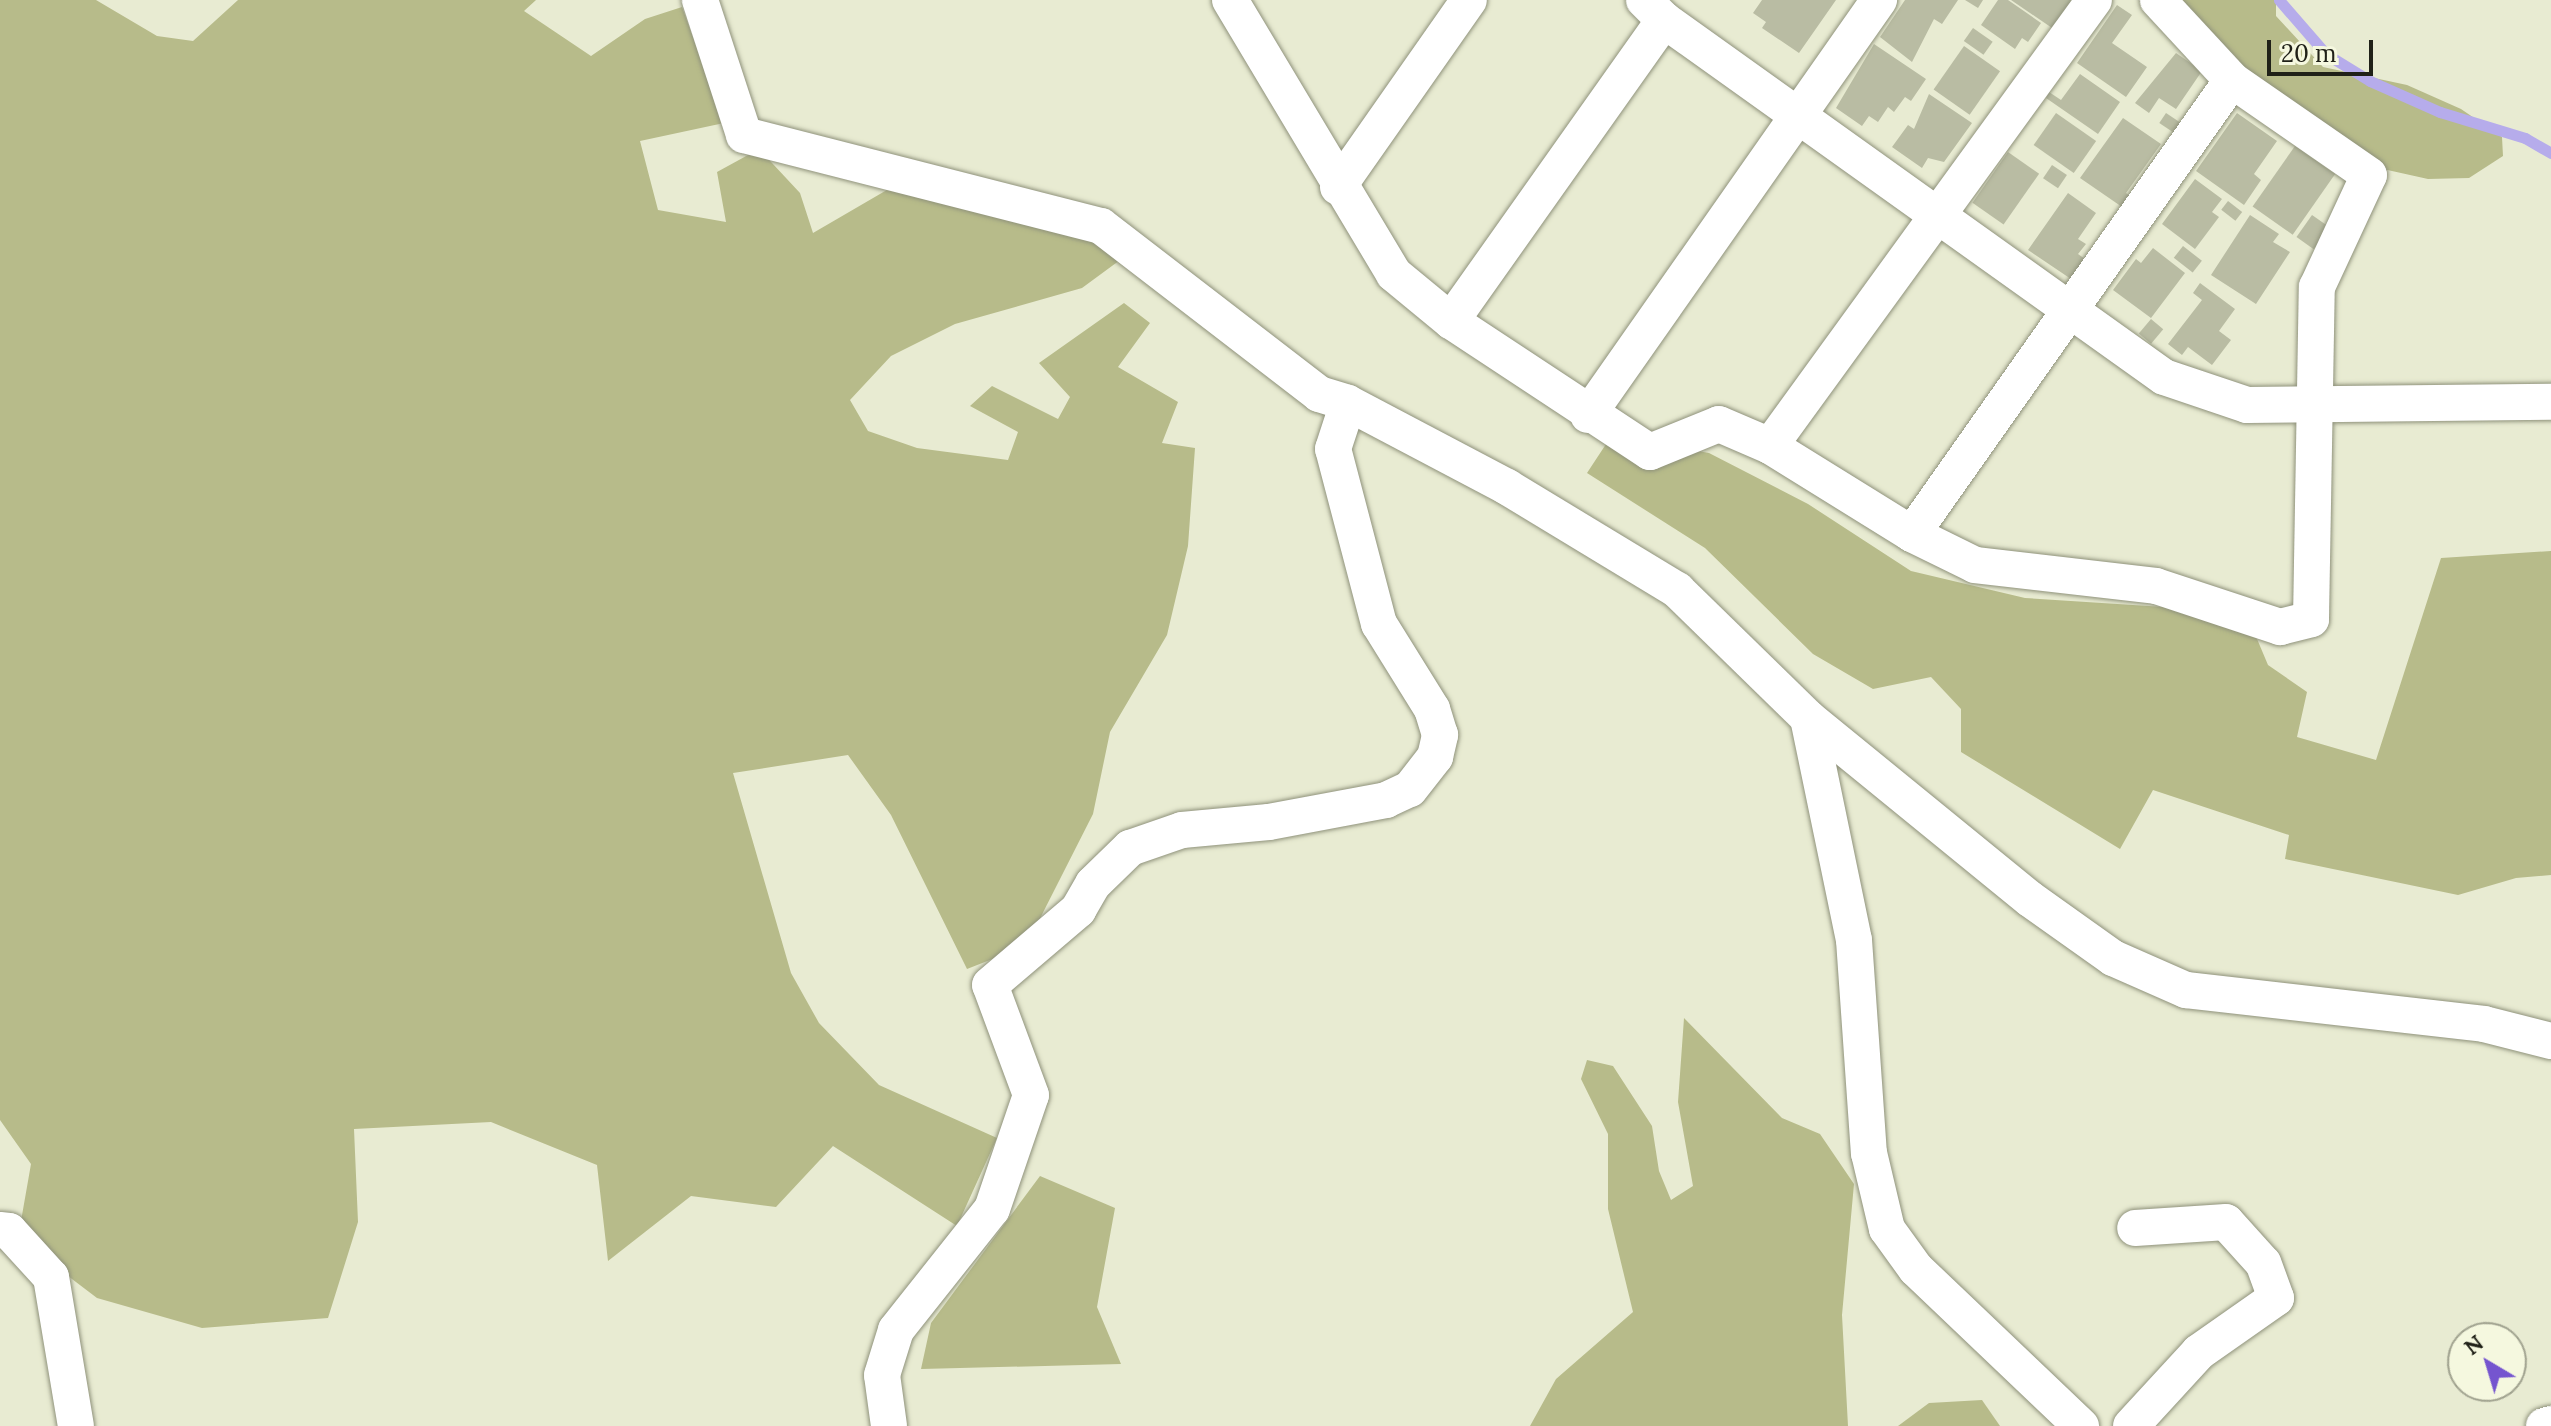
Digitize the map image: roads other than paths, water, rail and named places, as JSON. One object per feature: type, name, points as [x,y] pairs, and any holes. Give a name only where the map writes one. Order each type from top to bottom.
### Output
[{"type":"street","points":[[700,0],[744,135],[1101,226],[1319,394],[1348,403],[1507,487],[1677,590],[1808,718],[2030,899],[2113,958],[2186,990],[2484,1024],[2551,1041]]},
{"type":"street","points":[[1338,187],[1469,0]]},
{"type":"street","points":[[1588,415],[1879,0]]},
{"type":"street","points":[[1770,446],[2094,0]]},
{"type":"street","points":[[1243,6],[1338,187],[1394,274],[1451,321],[1588,415],[1650,452],[1719,424],[1770,446],[1912,534],[1975,565],[2156,586],[2280,627],[2311,619],[2317,287],[2369,175],[2232,80],[2158,0]]},
{"type":"street","points":[[1451,321],[1654,10],[2068,312],[2164,377],[2205,394],[2247,405],[2551,402]]},
{"type":"street","points":[[1912,534],[2232,80]]},
{"type":"street","points":[[889,1426],[882,1375],[896,1330],[992,1209],[1031,1095],[990,985],[1078,910],[1093,884],[1130,848],[1182,830],[1269,822],[1386,800],[1410,789],[1435,757],[1440,735],[1432,709],[1379,624],[1333,449],[1348,403]]},
{"type":"street","points":[[1808,718],[1854,940],[1869,1153],[1887,1229],[1916,1269],[2081,1426]]},
{"type":"street","points":[[2131,1426],[2199,1352],[2276,1298],[2263,1263],[2226,1222],[2135,1228]]},
{"type":"street","points":[[0,1230],[9,1231],[51,1277],[76,1426]]},
{"type":"street","points":[[2544,1426],[2551,1424]]},
{"type":"waterway","points":[[2279,0],[2326,54],[2370,81],[2440,112],[2525,138],[2551,153]]}]
